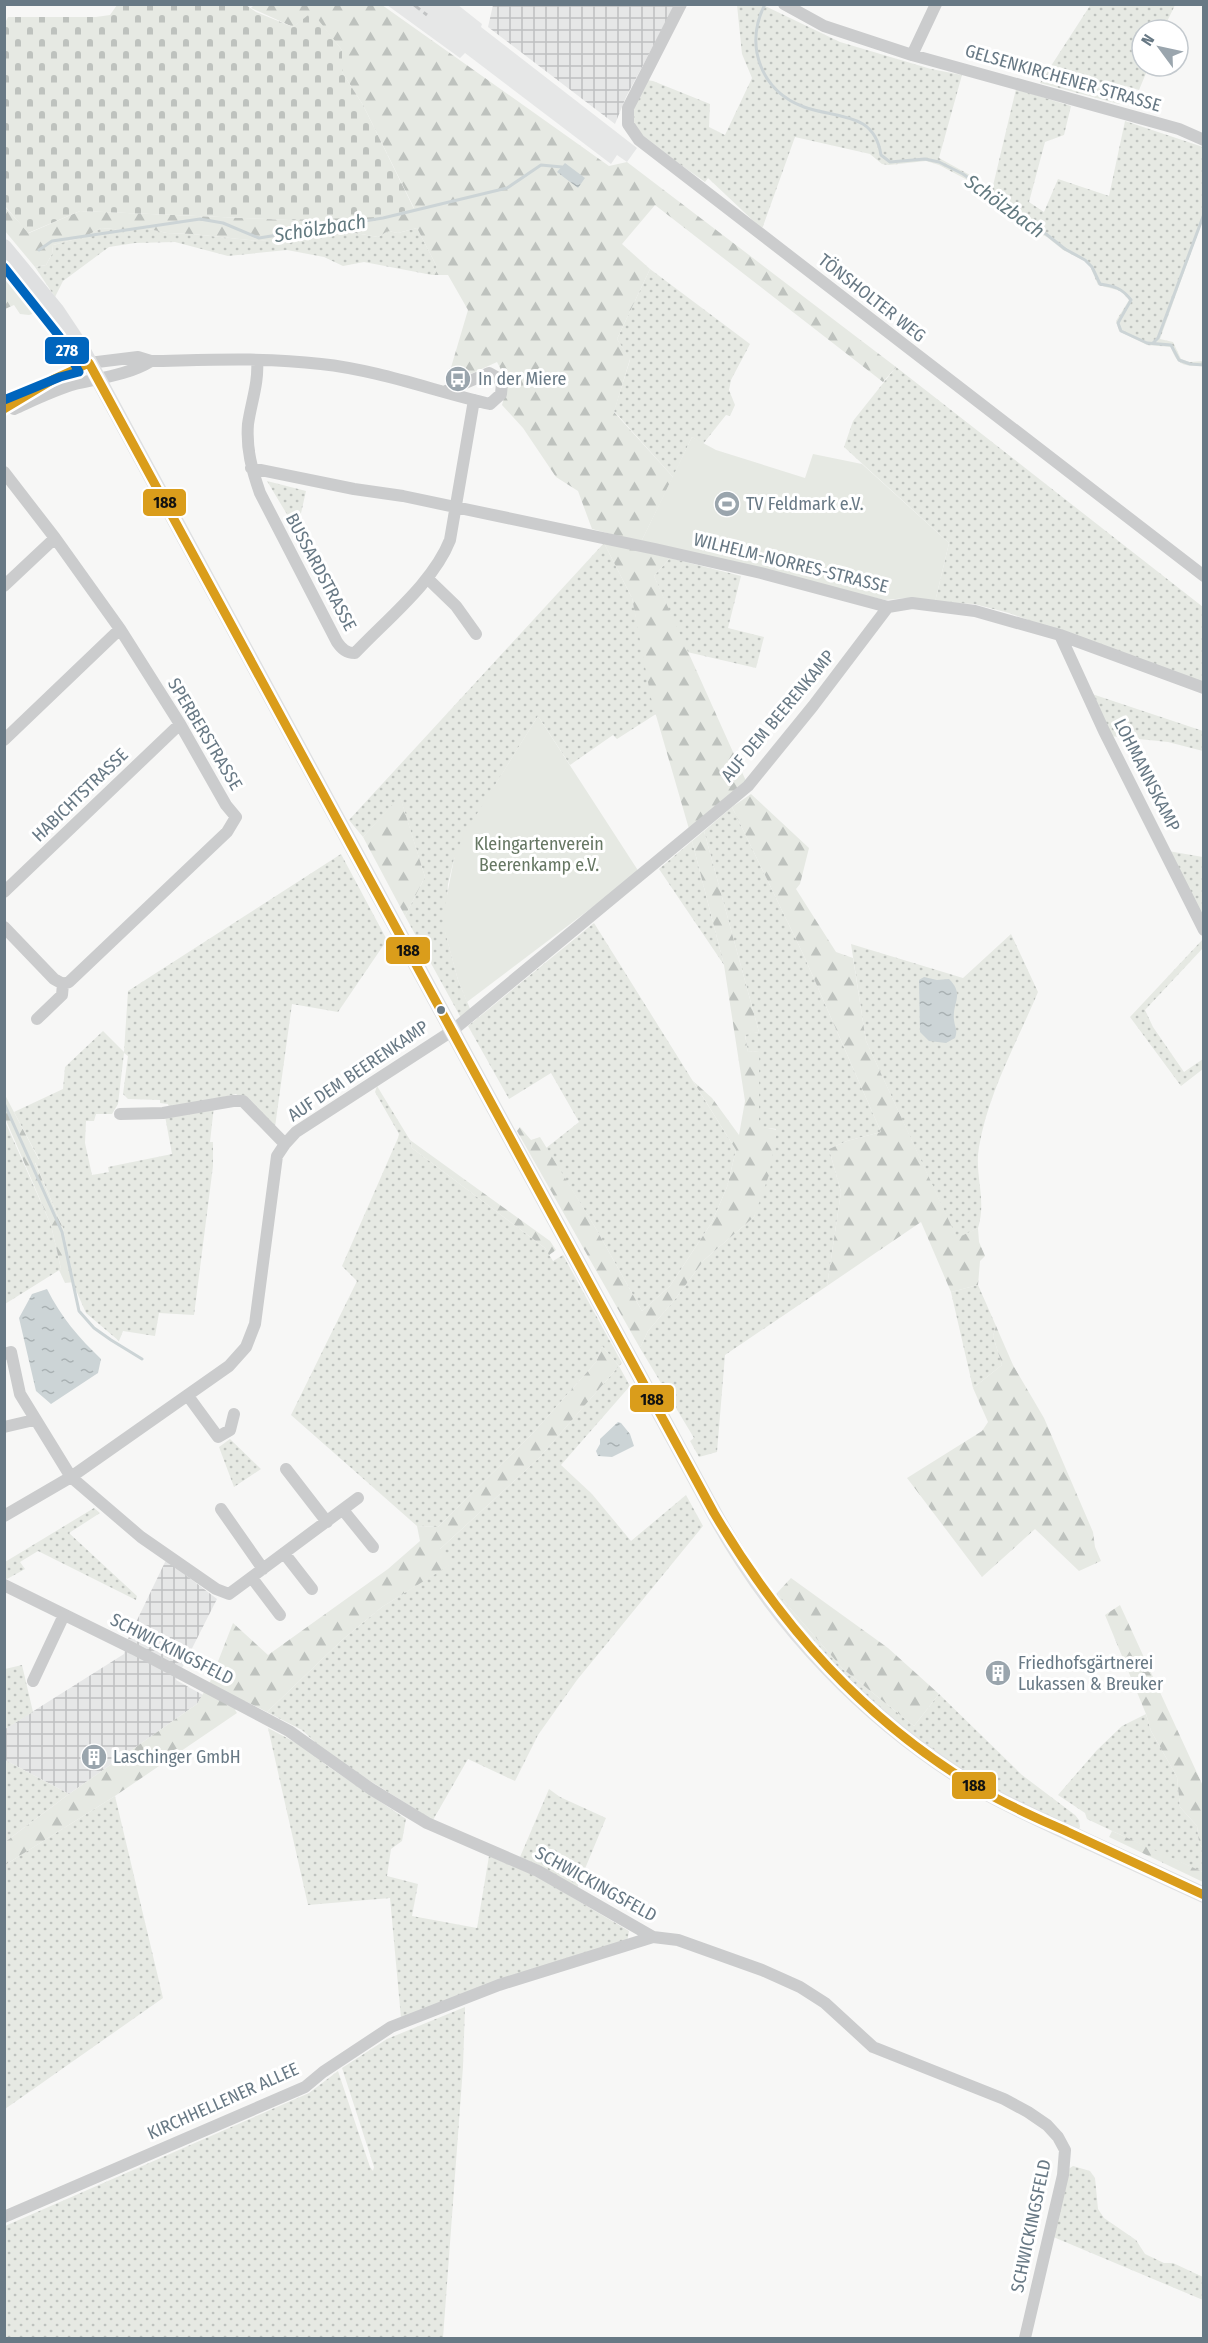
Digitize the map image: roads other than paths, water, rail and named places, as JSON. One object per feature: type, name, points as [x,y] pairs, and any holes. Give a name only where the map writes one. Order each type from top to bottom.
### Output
[{"type":"main road","points":[[4,247],[69,329],[89,363],[732,1545],[768,1600],[818,1659],[867,1706],[918,1749],[979,1788],[1020,1810],[1203,1895]]},
{"type":"street","name":"TÖNSHOLTER WEG","points":[[681,4],[628,108],[628,124],[639,140],[1203,576]]},
{"type":"street","name":"GELSENKIRCHENER STRASSE","points":[[784,4],[824,26],[912,55],[1168,126],[1203,140]]},
{"type":"street","points":[[912,55],[936,4]]},
{"type":"street","points":[[4,411],[54,379],[89,363],[138,357],[151,361],[205,358],[321,364],[446,391],[490,404],[501,394],[502,383],[489,373],[446,391]]},
{"type":"street","name":"BUSSARDSTRASSE","points":[[257,360],[258,370],[248,424],[251,468],[260,493],[342,649],[348,653],[355,653],[427,578],[443,557],[450,540],[474,400]]},
{"type":"street","points":[[4,411],[65,388],[98,380],[151,361]]},
{"type":"street","points":[[251,468],[454,507]]},
{"type":"street","name":"SPERBERSTRASSE","points":[[4,472],[120,629],[180,724],[226,805],[236,817],[227,832],[69,982],[63,984],[62,995],[37,1019]]},
{"type":"street","name":"WILHELM-NORRES-STRASSE","points":[[454,507],[765,574],[888,607],[912,603],[975,611],[1060,635],[1203,688]]},
{"type":"street","points":[[4,586],[55,538]]},
{"type":"street","points":[[427,578],[456,606],[477,634]]},
{"type":"street","name":"AUF DEM BEERENKAMP","points":[[4,1516],[71,1477],[188,1396],[229,1366],[246,1347],[255,1324],[277,1156],[285,1143],[297,1132],[452,1030],[748,786],[813,706],[888,607]]},
{"type":"street","points":[[4,740],[120,629]]},
{"type":"street","name":"LOHMANNSKAMP","points":[[1060,635],[1104,730],[1203,930]]},
{"type":"street","name":"HABICHTSTRASSE","points":[[4,892],[180,724]]},
{"type":"street","points":[[4,927],[54,979],[63,984]]},
{"type":"street","name":"AUF DEM BEERENKAMP","points":[[120,1114],[164,1113],[243,1101],[285,1143]]},
{"type":"street","points":[[4,1354],[11,1352],[20,1394],[71,1477],[141,1537],[216,1589],[229,1594],[358,1498]]},
{"type":"street","points":[[188,1396],[218,1437],[230,1430],[234,1414]]},
{"type":"street","points":[[4,1427],[34,1420]]},
{"type":"street","points":[[286,1469],[327,1522]]},
{"type":"street","points":[[221,1509],[263,1569]]},
{"type":"street","points":[[343,1510],[373,1548]]},
{"type":"street","points":[[284,1553],[312,1589]]},
{"type":"street","points":[[252,1578],[280,1615]]},
{"type":"street","name":"SCHWICKINGSFELD","points":[[4,1585],[289,1731],[371,1789],[427,1823],[538,1871],[653,1937],[678,1940],[762,1970],[800,1987],[825,2003],[873,2048],[1004,2099],[1047,2125],[1058,2137],[1065,2150],[1063,2175],[1025,2338]]},
{"type":"street","points":[[33,1681],[64,1615]]},
{"type":"street","name":"KIRCHHELLENER ALLEE","points":[[4,2217],[305,2087],[323,2072],[392,2027],[499,1985],[653,1937]]},
{"type":"water","points":[[565,163],[585,178],[578,188],[557,172]]},
{"type":"water","points":[[924,977],[937,980],[949,979],[956,990],[954,1020],[956,1035],[946,1043],[929,1041],[920,1032],[919,980]]},
{"type":"water","points":[[47,1289],[71,1327],[101,1359],[98,1373],[51,1404],[36,1391],[19,1318],[32,1294]]},
{"type":"water","points":[[618,1422],[630,1434],[634,1446],[612,1457],[598,1456],[596,1451],[600,1439]]},
{"type":"waterway","name":"Schölzbach","points":[[765,4],[756,36],[760,65],[767,78],[789,100],[804,107],[849,118],[863,124],[875,137],[881,155],[890,162],[925,159],[939,162],[963,174],[1006,204],[1025,224],[1046,234],[1065,249],[1085,260],[1092,267],[1100,284],[1117,288],[1128,296],[1131,300],[1118,323],[1121,331],[1147,343],[1171,345],[1179,360],[1204,365]]},
{"type":"waterway","name":"Schölzbach","points":[[39,250],[52,241],[200,219],[223,223],[259,238],[383,218],[507,188],[541,165],[562,167]]},
{"type":"waterway","points":[[1153,343],[1158,338],[1204,214]]},
{"type":"waterway","points":[[4,1103],[62,1232],[79,1311],[94,1328],[142,1359]]},
{"type":"railway","points":[[413,4],[427,15]]},
{"type":"place","name":"In der Miere","points":[[458,379]]},
{"type":"place","name":"TV Feldmark e.V.","points":[[727,504]]},
{"type":"place","name":"Friedhofsgärtnerei Lukassen & Breuker","points":[[998,1673]]},
{"type":"place","name":"Laschinger GmbH","points":[[94,1757]]},
{"type":"park label","name":"Kleingartenverein Beerenkamp e.V.","points":[[539,854]]}]
